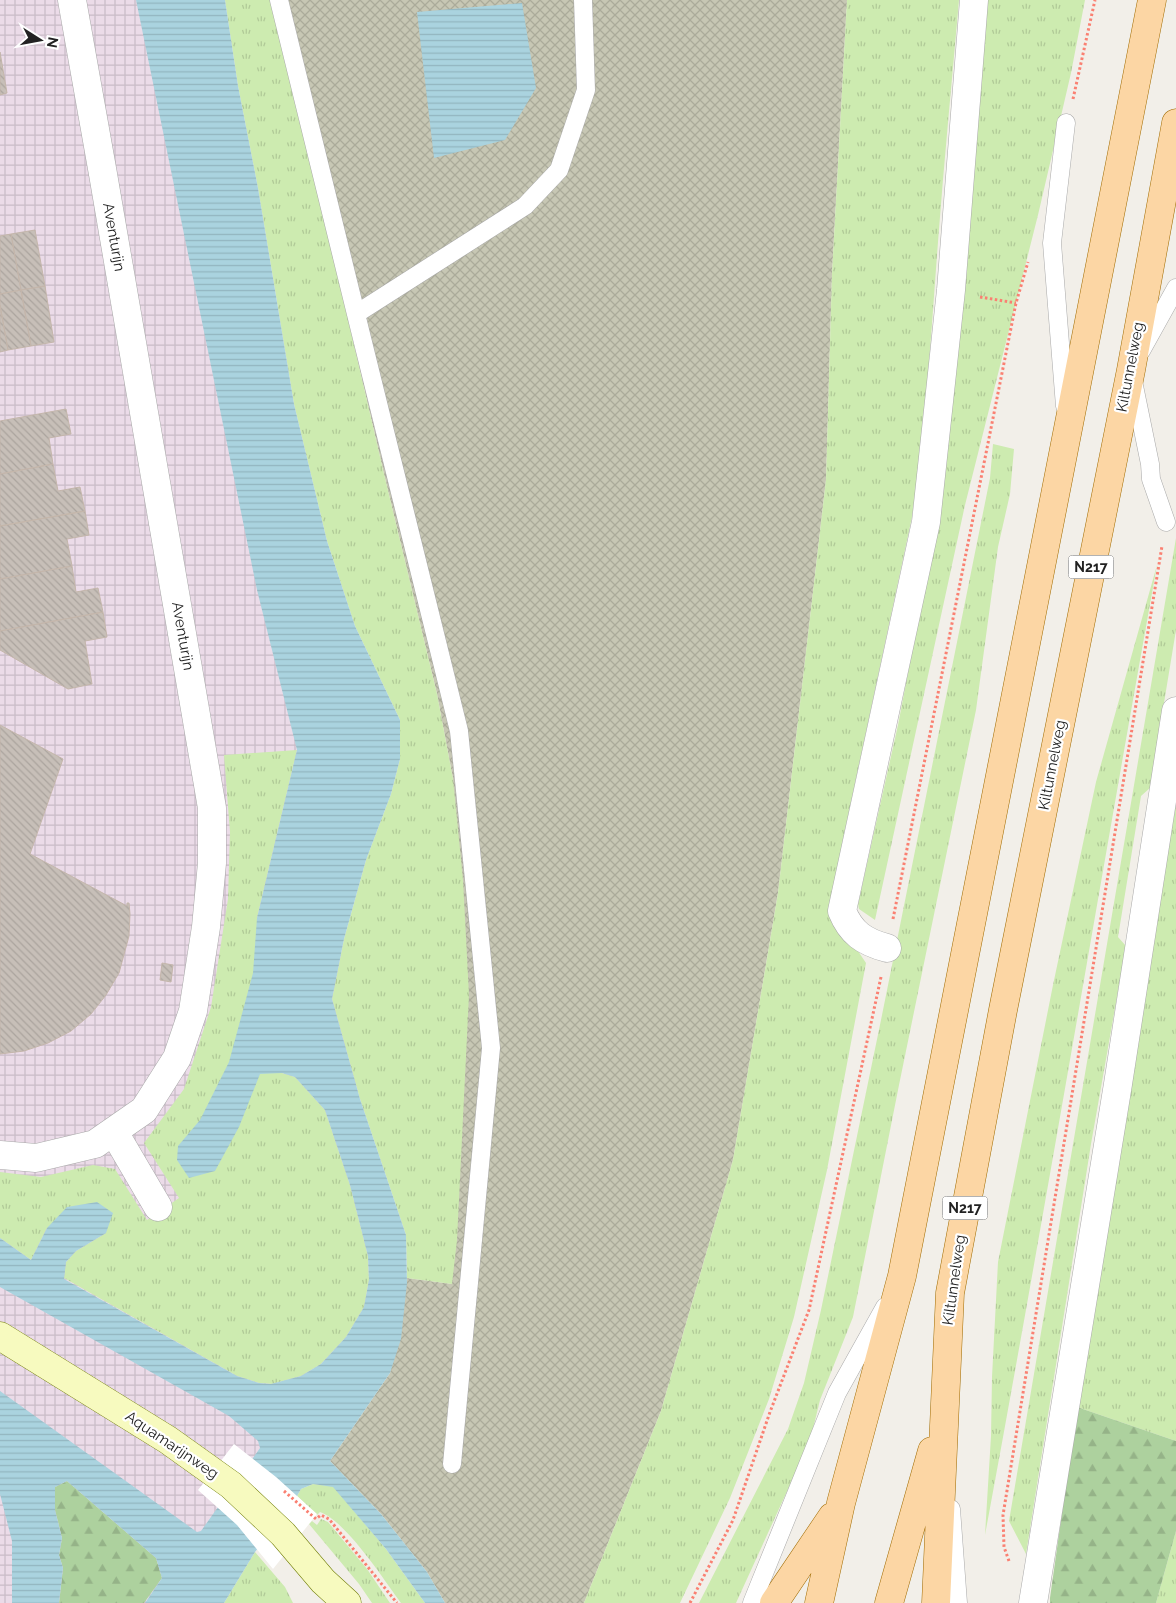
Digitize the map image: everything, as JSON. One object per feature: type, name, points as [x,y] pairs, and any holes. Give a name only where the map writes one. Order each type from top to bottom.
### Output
[{"type":"main road","points":[[819,1603],[841,1503],[902,1276],[1152,0]]},
{"type":"main road","name":"Kiltunnelweg","points":[[936,1603],[950,1293],[1007,991],[1130,370],[1176,123]]},
{"type":"main road","name":"Kiltunnelweg","points":[[889,1603],[944,1409]]},
{"type":"main road","name":"Kiltunnelweg","points":[[906,1603],[944,1409]]},
{"type":"main road","name":"Kiltunnelweg","points":[[922,1603],[944,1409]]},
{"type":"main road","points":[[774,1603],[841,1503]]},
{"type":"main road","points":[[797,1603],[841,1503]]},
{"type":"main road","points":[[837,1603],[841,1503]]},
{"type":"street","name":"Aventurijn","points":[[0,1155],[36,1158],[95,1144],[144,1110],[177,1058],[193,1011],[206,926],[212,863],[212,808],[72,0]]},
{"type":"street","points":[[887,948],[855,934],[847,924],[842,911],[926,522],[951,290],[974,0]]},
{"type":"street","points":[[1033,1599],[1118,1084],[1176,711]]},
{"type":"street","points":[[114,1132],[158,1207]]},
{"type":"street","name":"Aquamarijnweg","points":[[0,1336],[168,1440],[212,1471],[255,1506],[293,1545],[326,1592],[347,1603]]},
{"type":"lane","points":[[278,0],[459,731],[492,1048],[452,1464]]},
{"type":"lane","points":[[356,314],[525,206],[559,170],[586,90],[582,0]]},
{"type":"lane","points":[[1066,123],[1052,243],[1067,435]]},
{"type":"lane","points":[[1166,522],[1151,479],[1150,464],[1130,370],[1176,288]]},
{"type":"lane","points":[[752,1603],[838,1393],[902,1276]]},
{"type":"lane","name":"Kiltunnelweg","points":[[944,1409],[958,1603]]},
{"type":"path","points":[[690,1603],[734,1520],[770,1412],[809,1310],[887,948],[1016,303],[951,290]]},
{"type":"path","points":[[1033,1599],[1013,1571],[1004,1547],[1003,1515],[1166,522]]},
{"type":"path","points":[[314,1517],[316,1519],[321,1516],[329,1519],[397,1603]]},
{"type":"shaded area","points":[[0,0],[159,0],[312,715],[385,1313],[160,1603],[0,1603]]},
{"type":"shaded area","points":[[274,0],[847,0],[832,274],[826,480],[778,893],[733,1160],[661,1411],[584,1603],[445,1603],[427,1572],[381,1514],[330,1461],[390,1373],[407,1278],[452,1284],[453,779],[437,694]]},
{"type":"green space","points":[[225,0],[274,0],[437,694],[453,779],[463,880],[469,995],[457,1240],[452,1284],[407,1278],[406,1235],[360,1099],[332,999],[344,939],[366,860],[391,794],[400,759],[400,720],[355,626],[327,541],[294,404],[258,188],[238,86]]},
{"type":"green space","points":[[847,0],[959,0],[928,380],[917,483],[912,517],[844,835],[854,945],[866,963],[827,1170],[794,1317],[769,1399],[730,1498],[680,1603],[584,1603],[661,1411],[733,1160],[778,893],[826,480],[832,274]]},
{"type":"green space","points":[[986,0],[1085,0],[1071,73],[1038,215],[965,505],[875,920],[859,909],[858,904],[898,725],[934,537]]},
{"type":"green space","points":[[993,444],[1014,449],[1010,494],[998,547],[976,710],[853,1317],[820,1400],[810,1441],[736,1603],[699,1603],[788,1429],[804,1383],[881,1020],[990,478]]},
{"type":"green space","points":[[1176,538],[1176,630],[1150,788],[1141,796],[1118,937],[1126,946],[1091,1144],[1026,1554],[1009,1521]]},
{"type":"green space","points":[[1157,565],[985,1535],[998,1262],[1053,985],[1096,782]]},
{"type":"green space","points":[[297,750],[257,918],[282,1073],[295,1077],[325,1110],[350,1185],[368,1256],[369,1280],[364,1307],[346,1337],[321,1364],[301,1376],[272,1384],[259,1383],[237,1376],[64,1278],[66,1262],[76,1251],[106,1233],[47,1228],[31,1260],[0,1238],[0,1172],[41,1177],[93,1165],[115,1169],[147,1220],[179,1198],[144,1143],[184,1089],[211,1007],[228,899],[230,832],[224,755]]},
{"type":"green space","points":[[1176,803],[1176,1441],[1077,1407]]},
{"type":"green space","points":[[1077,1407],[1176,1441],[1176,1531],[1156,1603],[1050,1603]]},
{"type":"green space","points":[[67,1481],[156,1558],[162,1578],[144,1603],[59,1603],[63,1568],[59,1555],[62,1538],[55,1510],[55,1487]]},
{"type":"green space","points":[[313,1484],[333,1486],[386,1549],[425,1603],[401,1603],[353,1539],[330,1518],[320,1512],[317,1515],[297,1496],[301,1489]]},
{"type":"green space","points":[[321,1519],[328,1522],[367,1569],[390,1603],[372,1603],[359,1584],[309,1524],[312,1521],[317,1525]]},
{"type":"green space","points":[[1176,1531],[1176,1603],[1156,1603]]},
{"type":"green space","points":[[255,1552],[285,1587],[293,1603],[224,1603]]},
{"type":"water","points":[[136,0],[225,0],[238,86],[258,188],[294,404],[327,541],[355,626],[400,720],[400,759],[391,794],[366,860],[344,939],[332,999],[360,1099],[406,1235],[407,1283],[401,1339],[390,1373],[330,1461],[381,1514],[427,1572],[445,1603],[425,1603],[386,1549],[333,1487],[313,1484],[301,1489],[293,1503],[255,1552],[224,1603],[145,1603],[162,1578],[156,1558],[67,1481],[55,1487],[55,1510],[62,1538],[59,1555],[63,1568],[59,1603],[12,1603],[12,1541],[0,1494],[0,1391],[197,1532],[201,1531],[260,1448],[258,1441],[229,1416],[0,1287],[0,1238],[31,1260],[47,1228],[67,1207],[97,1202],[113,1213],[106,1233],[76,1251],[66,1262],[64,1279],[237,1376],[259,1383],[271,1384],[301,1376],[321,1364],[346,1337],[364,1307],[369,1280],[368,1256],[350,1185],[325,1110],[295,1077],[282,1073],[260,1074],[239,1127],[215,1171],[189,1178],[177,1160],[178,1146],[200,1120],[229,1062],[253,973],[257,918],[297,750],[257,590]]},
{"type":"water","points":[[522,3],[536,88],[505,140],[434,158],[417,12]]},
{"type":"pier","points":[[234,1444],[276,1477],[317,1514],[273,1569],[237,1525],[198,1490]]},
{"type":"building","points":[[0,52],[7,93],[0,95]]},
{"type":"building","points":[[35,230],[45,286],[21,290],[11,234]]},
{"type":"building","points":[[11,234],[21,290],[0,294],[0,236]]},
{"type":"building","points":[[45,286],[54,342],[31,346],[21,290]]},
{"type":"building","points":[[21,290],[31,346],[8,350],[0,305],[0,294]]},
{"type":"building","points":[[0,305],[8,350],[0,352]]},
{"type":"building","points":[[66,409],[71,434],[49,438],[53,464],[0,474],[0,421]]},
{"type":"building","points":[[53,464],[58,491],[80,487],[85,511],[0,526],[0,474]]},
{"type":"building","points":[[85,511],[89,535],[67,539],[72,566],[0,579],[0,526]]},
{"type":"building","points":[[72,566],[76,592],[98,588],[103,612],[0,631],[0,579]]},
{"type":"building","points":[[103,612],[107,637],[85,641],[92,684],[68,689],[0,650],[0,631]]},
{"type":"building","points":[[0,725],[63,759],[30,854],[127,906],[127,903],[129,903],[130,914],[129,936],[119,973],[106,995],[91,1014],[71,1031],[48,1043],[24,1051],[0,1054]]},
{"type":"building","points":[[162,963],[173,965],[171,982],[160,980]]}]
